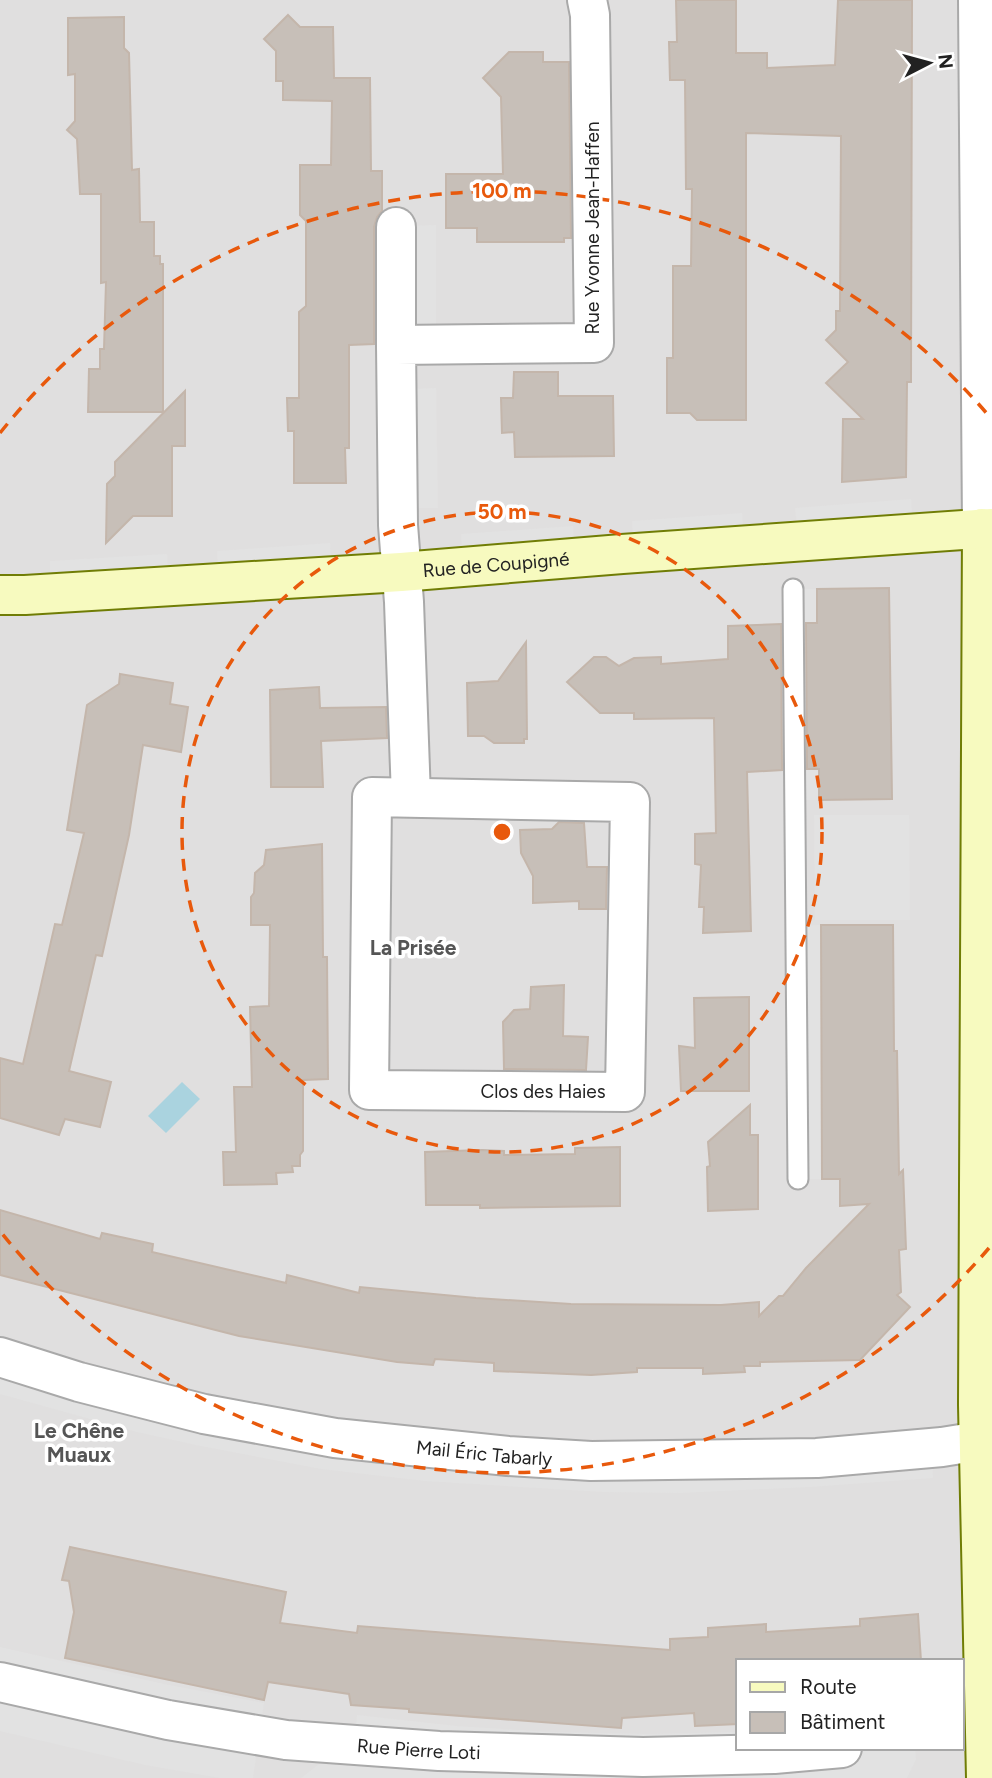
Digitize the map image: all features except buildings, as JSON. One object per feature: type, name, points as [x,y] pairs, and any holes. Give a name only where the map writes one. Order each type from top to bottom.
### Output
[{"type":"street","name":"Rue Yvonne Jean-Haffen","points":[[396,345],[593,343],[590,15],[587,0]]},
{"type":"street","points":[[978,0],[987,528],[986,1093],[985,1441],[974,1739],[986,1778]]},
{"type":"street","points":[[397,227],[398,525],[404,602],[411,797]]},
{"type":"street","name":"Rue de Coupigné","points":[[0,595],[401,572],[987,528]]},
{"type":"street","name":"Clos des Haies","points":[[372,797],[411,797],[629,802],[625,1092],[369,1090],[372,797]]},
{"type":"street","name":"Mail Éric Tabarly","points":[[0,1357],[79,1382],[204,1414],[335,1438],[509,1456],[591,1461],[817,1458],[985,1441]]},
{"type":"street","name":"Rue Pierre Loti","points":[[0,1682],[168,1720],[286,1740],[439,1751],[643,1757],[774,1754],[819,1750]]},
{"type":"lane","points":[[793,589],[798,1179]]},
{"type":"shaded area","points":[[0,0],[992,0],[992,1778],[0,1778]]},
{"type":"shaded area","points":[[436,225],[436,328],[410,328],[409,226]]},
{"type":"shaded area","points":[[436,388],[438,508],[411,508],[410,389]]},
{"type":"shaded area","points":[[911,499],[912,515],[797,524],[795,508]]},
{"type":"shaded area","points":[[742,513],[743,528],[633,537],[632,521]]},
{"type":"shaded area","points":[[573,526],[574,542],[462,550],[461,534]]},
{"type":"shaded area","points":[[330,543],[331,561],[218,569],[217,551]]},
{"type":"shaded area","points":[[167,554],[168,571],[50,577],[50,561]]},
{"type":"shaded area","points":[[793,589],[817,589],[819,800],[796,800]]},
{"type":"shaded area","points":[[814,815],[909,815],[910,920],[815,920]]},
{"type":"shaded area","points":[[821,925],[822,1179],[798,1179],[797,926]]},
{"type":"shaded area","points":[[0,1378],[76,1400],[200,1430],[932,1460],[933,1478],[680,1493],[602,1492],[425,1481],[321,1469],[137,1432],[0,1394]]},
{"type":"shaded area","points":[[0,1647],[164,1684],[264,1703],[253,1778],[220,1778],[145,1765],[0,1731]]},
{"type":"shaded area","points":[[357,1715],[457,1726],[551,1732],[736,1732],[736,1750],[915,1750],[916,1759],[907,1778],[301,1778],[335,1752],[354,1753]]},
{"type":"water","points":[[182,1082],[200,1099],[166,1133],[148,1116]]},
{"type":"district","name":"La Prisée","points":[[413,947]]},
{"type":"district","name":"Le Chêne Muaux","points":[[79,1442]]}]
